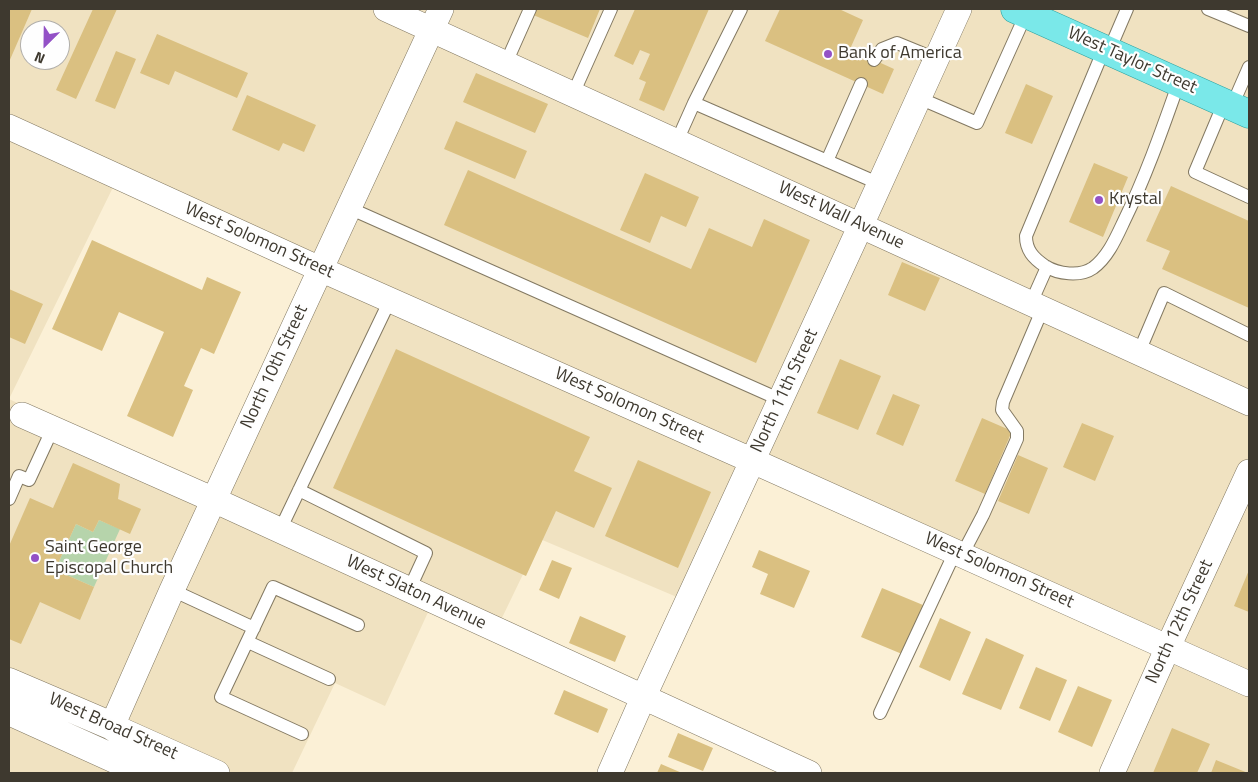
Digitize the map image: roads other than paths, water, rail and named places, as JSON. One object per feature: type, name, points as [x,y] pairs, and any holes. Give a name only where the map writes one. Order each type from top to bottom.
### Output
[{"type":"main road","name":"West Taylor Street","points":[[1020,11],[1235,108]]},
{"type":"main road","name":"West Broad Street","points":[[9,682],[112,726]]},
{"type":"main road","points":[[9,711],[146,773]]},
{"type":"main road","points":[[112,726],[183,773]]},
{"type":"street","name":"West Wall Avenue","points":[[386,9],[436,19],[506,63],[1249,403]]},
{"type":"street","name":"North 11th Street","points":[[610,773],[959,9]]},
{"type":"street","name":"North 10th Street","points":[[112,726],[172,590],[436,19]]},
{"type":"street","name":"West Solomon Street","points":[[9,127],[320,269],[1249,684]]},
{"type":"street","name":"West Slaton Avenue","points":[[22,415],[280,530],[809,773]]},
{"type":"street","name":"North 12th Street","points":[[1112,773],[1249,472]]},
{"type":"street","name":"West Broad Street","points":[[112,726],[216,773]]},
{"type":"lane","points":[[506,63],[530,9]]},
{"type":"lane","points":[[573,94],[611,9]]},
{"type":"lane","points":[[677,141],[741,9]]},
{"type":"lane","points":[[1127,9],[1106,50],[1026,236],[1026,246],[1033,257],[1047,267],[1061,272],[1082,273],[1091,269],[1102,260],[1112,245],[1139,191],[1179,82]]},
{"type":"lane","points":[[1208,9],[1249,26]]},
{"type":"lane","points":[[919,98],[977,123],[1020,11]]},
{"type":"lane","points":[[874,60],[882,49],[897,43],[936,59]]},
{"type":"lane","points":[[1249,67],[1235,108],[1195,172],[1249,197]]},
{"type":"lane","points":[[827,161],[861,84]]},
{"type":"lane","points":[[694,103],[880,184]]},
{"type":"lane","points":[[349,208],[781,400]]},
{"type":"lane","points":[[880,713],[958,553],[983,515],[1017,439],[1017,431],[1002,410],[1003,402],[1037,306],[1047,267]]},
{"type":"lane","points":[[1139,352],[1164,294],[1249,335]]},
{"type":"lane","points":[[280,530],[390,300]]},
{"type":"lane","points":[[9,499],[14,473],[29,480],[52,428]]},
{"type":"lane","points":[[299,490],[426,553],[409,590]]},
{"type":"lane","points":[[302,734],[221,697],[273,587],[358,625]]},
{"type":"lane","points":[[172,590],[254,628]]},
{"type":"lane","points":[[248,642],[328,679]]},
{"type":"place","name":"Bank of America","points":[[828,54]]},
{"type":"place","name":"Krystal","points":[[1099,200]]},
{"type":"place","name":"Saint George Episcopal Church","points":[[35,558]]}]
